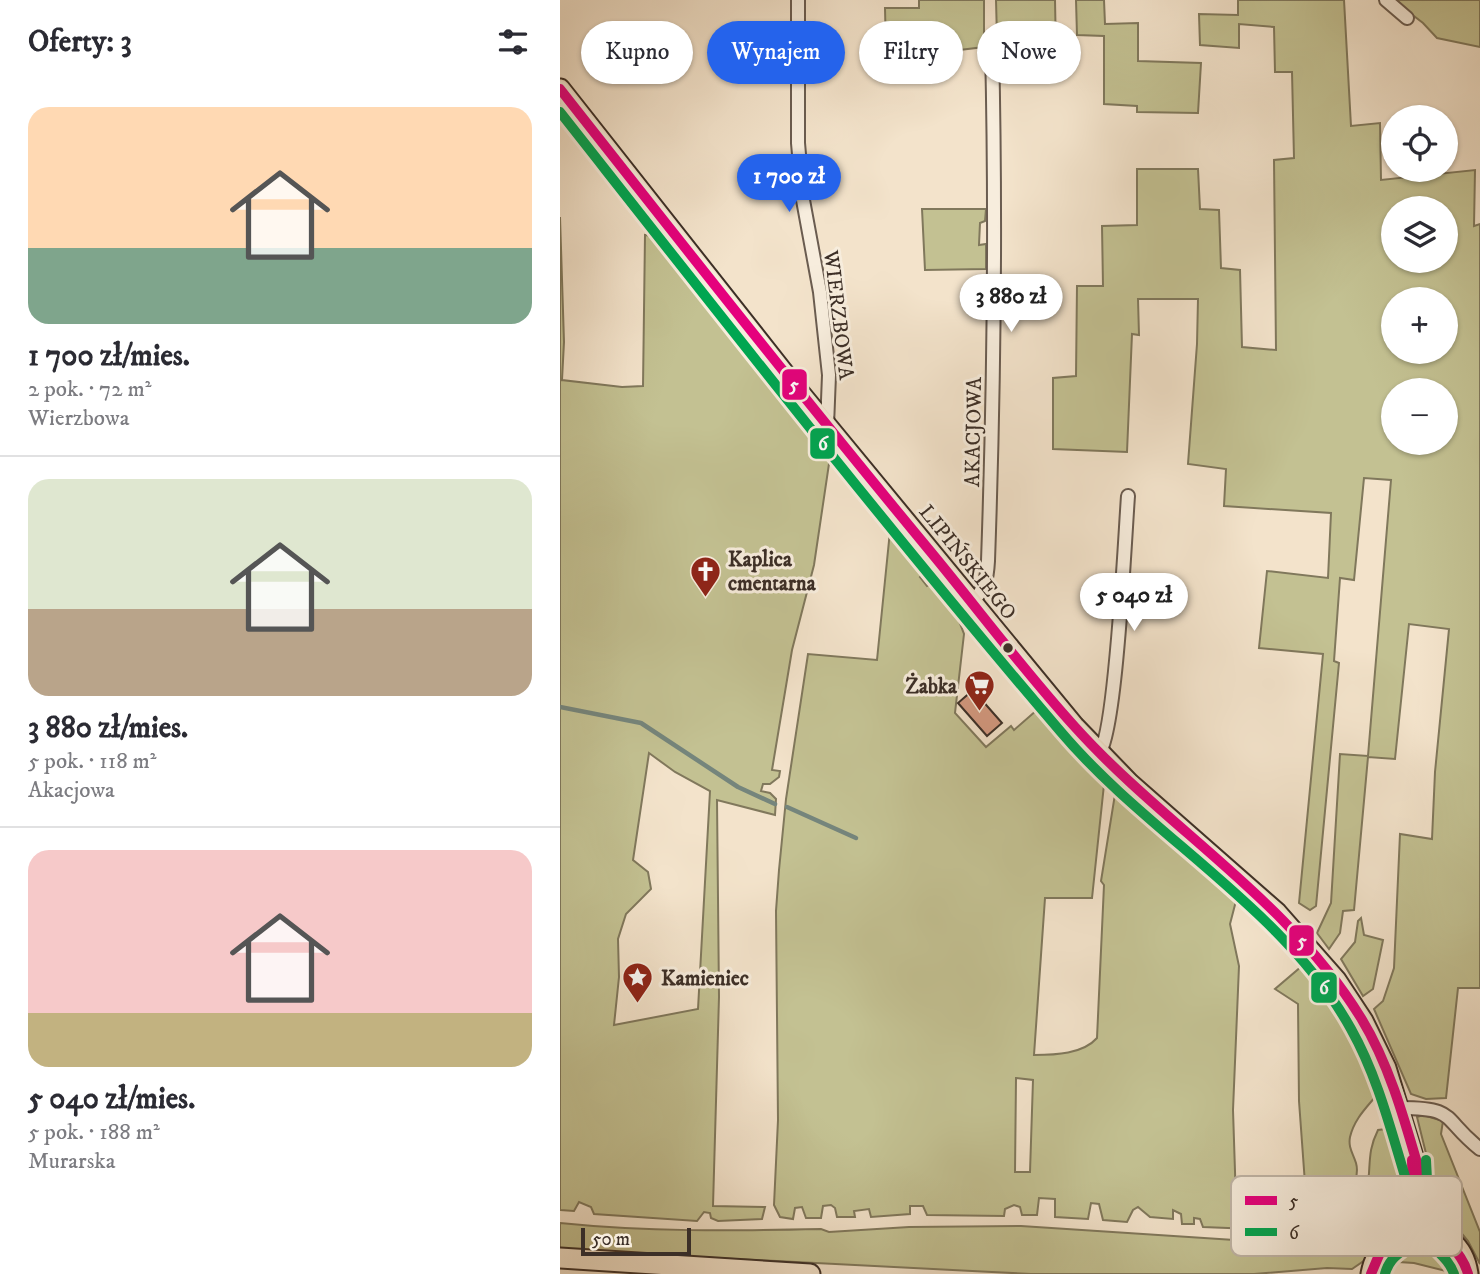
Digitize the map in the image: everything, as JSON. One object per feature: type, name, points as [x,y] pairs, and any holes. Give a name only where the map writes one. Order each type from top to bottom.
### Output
[{"type":"main road","name":"LIPIŃSKIEGO","points":[[560,89],[827,426],[1051,700],[1099,753],[1277,913],[1314,952],[1363,1021],[1382,1058],[1400,1108],[1419,1176]]},
{"type":"main road","name":"LIPIŃSKIEGO","points":[[1412,1153],[1412,1176]]},
{"type":"main road","points":[[1365,1272],[1376,1256]]},
{"type":"main road","name":"LIPIŃSKIEGO","points":[[1461,1256],[1468,1274]]},
{"type":"main road","points":[[560,1258],[810,1274]]},
{"type":"street","name":"WIERZBOWA","points":[[798,0],[798,143],[803,200],[829,375],[827,426]]},
{"type":"street","points":[[1386,0],[1407,18]]},
{"type":"street","name":"AKACJOWA","points":[[971,603],[982,593],[987,578],[988,561],[993,421],[995,215],[993,84]]},
{"type":"street","points":[[1099,753],[1105,747],[1110,707],[1128,496]]},
{"type":"street","points":[[1400,1108],[1423,1107],[1443,1112],[1480,1149]]},
{"type":"shaded area","points":[[919,0],[984,0],[984,21],[977,21],[977,48],[963,50],[963,21],[885,21],[885,8],[919,8]]},
{"type":"shaded area","points":[[996,0],[1055,0],[1055,21],[997,21]]},
{"type":"shaded area","points":[[1076,0],[1104,0],[1105,24],[1138,23],[1138,61],[1201,63],[1198,113],[1137,112],[1137,106],[1104,104],[1104,36],[1081,35],[1081,21],[1077,21]]},
{"type":"shaded area","points":[[1238,0],[1344,0],[1351,126],[1380,123],[1381,182],[1458,182],[1458,172],[1475,170],[1474,226],[1480,224],[1480,988],[1458,988],[1446,1098],[1426,1099],[1411,1094],[1374,1009],[1383,1001],[1394,968],[1400,834],[1432,839],[1435,772],[1449,629],[1409,624],[1395,759],[1368,757],[1354,910],[1343,911],[1340,933],[1329,949],[1317,933],[1331,903],[1340,754],[1368,756],[1391,480],[1364,478],[1354,580],[1340,578],[1334,661],[1339,663],[1316,906],[1310,910],[1299,903],[1323,654],[1259,648],[1267,571],[1328,578],[1331,513],[1224,506],[1226,469],[1188,464],[1198,299],[1138,299],[1139,335],[1132,334],[1127,452],[1053,449],[1053,378],[1076,376],[1077,286],[1103,286],[1102,226],[1137,225],[1137,169],[1198,169],[1200,209],[1219,210],[1221,268],[1240,270],[1242,347],[1276,350],[1274,160],[1294,158],[1292,72],[1275,72],[1274,27],[1239,24],[1239,48],[1200,45],[1199,14],[1238,15]]},
{"type":"shaded area","points":[[1393,0],[1480,0],[1480,47],[1437,38],[1423,23]]},
{"type":"shaded area","points":[[922,209],[986,209],[985,221],[980,223],[979,245],[986,244],[986,269],[925,270]]},
{"type":"shaded area","points":[[560,217],[564,342],[562,380],[622,387],[643,386],[645,235],[652,236],[730,337],[830,457],[814,565],[792,650],[772,770],[780,771],[779,777],[770,784],[763,784],[761,791],[770,793],[776,799],[775,815],[717,800],[719,997],[713,1206],[765,1207],[762,1219],[718,1221],[711,1218],[710,1213],[704,1212],[697,1221],[594,1214],[591,1207],[579,1202],[574,1211],[560,1210]],"holes":[[[649,753],[675,772],[710,791],[698,1009],[614,1025],[619,977],[618,939],[626,914],[651,889],[648,872],[633,860]]]},
{"type":"shaded area","points":[[894,530],[900,544],[923,574],[920,577],[927,586],[931,584],[954,608],[964,634],[955,713],[986,747],[1011,726],[1014,730],[1037,710],[1045,709],[1105,775],[1092,898],[1045,898],[1034,1055],[1076,1050],[1097,1038],[1104,885],[1101,881],[1116,788],[1121,788],[1237,897],[1230,924],[1239,966],[1233,1110],[1235,1176],[1231,1176],[1231,1228],[1203,1227],[1200,1219],[1194,1218],[1194,1224],[1182,1224],[1181,1214],[1173,1210],[1173,1219],[1150,1217],[1138,1207],[1133,1210],[1127,1222],[1103,1220],[1099,1204],[1091,1203],[1088,1219],[1055,1217],[1055,1199],[1039,1198],[1037,1215],[1022,1215],[1020,1207],[1014,1205],[1005,1209],[1004,1216],[927,1215],[923,1206],[910,1206],[910,1214],[871,1217],[869,1209],[854,1211],[855,1217],[837,1217],[835,1208],[831,1205],[823,1206],[821,1218],[806,1218],[802,1207],[795,1208],[793,1219],[780,1217],[774,1205],[778,1120],[776,911],[786,799],[808,654],[877,660],[890,531]],"holes":[[[1016,1078],[1033,1080],[1030,1172],[1015,1172]]]},
{"type":"shaded area","points":[[1361,918],[1364,935],[1383,940],[1373,989],[1363,996],[1341,959],[1355,942],[1358,921]]},
{"type":"shaded area","points":[[1302,966],[1353,1044],[1376,1096],[1360,1115],[1350,1137],[1356,1176],[1304,1176],[1299,1101],[1298,1004],[1275,989]]},
{"type":"shaded area","points":[[1423,1115],[1443,1121],[1441,1134],[1458,1176],[1432,1176],[1417,1117]]},
{"type":"shaded area","points":[[1378,1130],[1395,1132],[1404,1176],[1369,1176],[1373,1141]]},
{"type":"shaded area","points":[[1462,1187],[1480,1232],[1480,1264],[1462,1234]]},
{"type":"shaded area","points":[[560,1223],[658,1229],[821,1229],[829,1232],[909,1227],[1021,1226],[1231,1240],[1231,1256],[1368,1256],[1352,1269],[1327,1268],[1254,1274],[1031,1274],[560,1250]]},
{"type":"shaded area","points":[[1388,1256],[1450,1256],[1458,1274],[1414,1263],[1384,1261]]},
{"type":"building","name":"Żabka","points":[[973,690],[1002,723],[987,736],[958,703]]},
{"type":"waterway","points":[[560,707],[641,723],[738,787],[775,804]]},
{"type":"waterway","points":[[787,807],[856,838]]},
{"type":"transit line","name":"5","points":[[560,89],[790,379],[1056,706],[1110,764],[1263,901],[1299,937],[1332,976],[1374,1041],[1394,1089],[1421,1176]]},
{"type":"transit line","name":"6","points":[[560,112],[870,502],[1061,732],[1096,770],[1253,909],[1290,946],[1323,986],[1361,1047],[1383,1104],[1405,1176]]},
{"type":"transit line","name":"5","points":[[1412,1160],[1412,1176]]},
{"type":"transit line","name":"6","points":[[1426,1160],[1427,1176]]},
{"type":"transit line","name":"5","points":[[1371,1274],[1379,1256]]},
{"type":"transit line","name":"6","points":[[1385,1274],[1396,1256]]},
{"type":"transit line","name":"6","points":[[1442,1256],[1454,1274]]},
{"type":"transit line","name":"5","points":[[1459,1256],[1468,1274]]},
{"type":"place","name":"Kaplica cmentarna","points":[[705,598]]},
{"type":"place","name":"Żabka","points":[[980,713]]},
{"type":"place","name":"Kamieniec","points":[[638,1005]]}]
